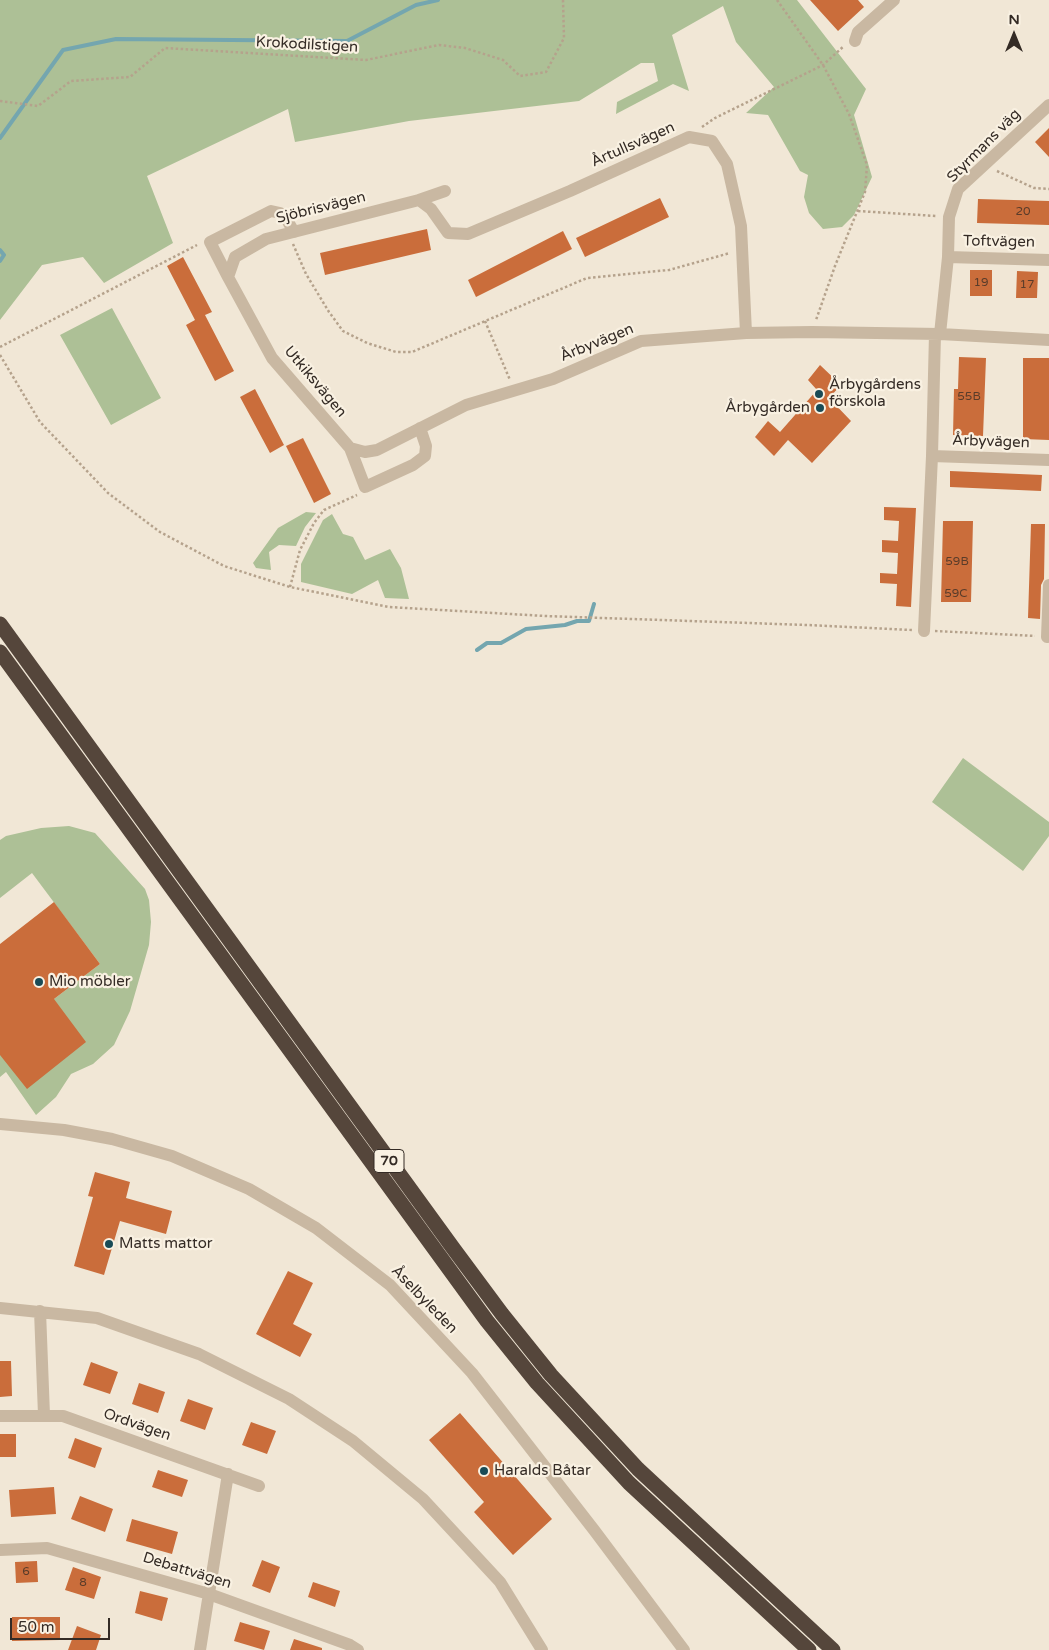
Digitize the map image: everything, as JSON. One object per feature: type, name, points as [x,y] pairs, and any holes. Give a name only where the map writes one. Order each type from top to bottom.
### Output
[{"type":"highway","name":"70","points":[[0,624],[453,1248],[502,1314],[545,1367],[638,1469],[833,1650]]},
{"type":"highway","name":"70","points":[[0,652],[487,1321],[537,1383],[629,1483],[809,1650]]},
{"type":"street","points":[[857,36],[894,0]]},
{"type":"street","name":"Styrmans väg","points":[[938,334],[948,257],[949,216],[958,189],[1049,105]]},
{"type":"street","name":"Årtullsvägen","points":[[419,200],[431,209],[448,233],[468,234],[579,187],[689,137],[712,141],[728,164],[741,226],[746,334]]},
{"type":"street","name":"Sjöbrisvägen","points":[[228,277],[235,256],[266,239],[419,200],[445,191]]},
{"type":"street","points":[[210,242],[271,211],[280,212],[287,220],[291,233]]},
{"type":"street","name":"Utkiksvägen","points":[[210,242],[272,358],[350,448]]},
{"type":"street","name":"Toftvägen","points":[[948,257],[1049,260]]},
{"type":"street","name":"Årbyvägen","points":[[350,448],[364,452],[377,450],[466,405],[553,379],[641,341],[812,332],[938,334],[1049,340]]},
{"type":"street","name":"Årbyvägen","points":[[924,631],[938,334]]},
{"type":"street","points":[[350,448],[364,488],[413,465],[424,456],[426,446],[420,428]]},
{"type":"street","name":"Årbyvägen","points":[[932,456],[1049,460]]},
{"type":"street","points":[[1047,637],[1049,585]]},
{"type":"street","name":"Åselbyleden","points":[[0,1124],[64,1130],[112,1140],[172,1156],[249,1189],[324,1234],[390,1285],[472,1373],[588,1522],[684,1650]]},
{"type":"street","points":[[0,1308],[97,1318],[199,1354],[289,1399],[353,1441],[423,1498],[500,1582],[542,1650]]},
{"type":"street","points":[[40,1311],[44,1415]]},
{"type":"street","name":"Ordvägen","points":[[0,1416],[63,1416],[259,1486]]},
{"type":"street","points":[[200,1650],[228,1474]]},
{"type":"street","name":"Debattvägen","points":[[0,1550],[47,1548],[209,1594],[350,1644],[358,1650]]},
{"type":"path","name":"Krokodilstigen","points":[[0,101],[38,106],[71,81],[130,77],[165,48],[366,60],[439,45],[465,48],[503,60],[520,76],[546,72],[564,38],[563,0]]},
{"type":"path","points":[[777,0],[824,65],[849,114],[867,165],[865,192],[835,266],[812,332]]},
{"type":"path","points":[[689,137],[715,118],[824,65],[857,36]]},
{"type":"path","points":[[986,163],[1001,174],[1034,188],[1049,189]]},
{"type":"path","points":[[858,211],[949,216]]},
{"type":"path","points":[[291,233],[306,274],[329,312],[343,330],[367,343],[396,352],[412,352],[587,278],[669,270],[742,250]]},
{"type":"path","points":[[0,347],[201,243],[210,242]]},
{"type":"path","points":[[485,320],[515,390]]},
{"type":"path","points":[[0,355],[40,422],[108,494],[160,532],[224,566],[290,587],[389,607],[545,616],[807,625],[1047,637]]},
{"type":"path","points":[[290,587],[300,550],[314,523],[324,510],[360,494],[364,488]]},
{"type":"green space","points":[[0,0],[797,0],[866,89],[854,115],[872,177],[854,215],[842,227],[823,229],[809,213],[804,197],[808,175],[800,171],[768,115],[746,113],[774,87],[736,42],[723,6],[672,35],[689,91],[673,84],[616,114],[617,102],[658,81],[654,63],[641,63],[579,101],[409,121],[295,142],[288,109],[147,176],[173,243],[104,283],[83,257],[42,265],[0,320]]},
{"type":"green space","points":[[112,308],[161,398],[111,425],[60,335]]},
{"type":"green space","points":[[306,512],[316,513],[305,527],[296,546],[279,545],[269,552],[271,570],[256,568],[253,563],[278,528]]},
{"type":"green space","points":[[332,514],[343,534],[353,537],[365,560],[390,549],[401,568],[409,599],[385,598],[378,580],[352,594],[301,582],[301,564],[323,520]]},
{"type":"green space","points":[[963,758],[1049,822],[1049,836],[1023,871],[932,802]]},
{"type":"green space","points":[[69,826],[95,833],[145,889],[149,900],[151,922],[149,945],[130,1011],[114,1045],[93,1064],[71,1074],[56,1097],[36,1115],[6,1072],[0,1077],[0,1055],[54,999],[100,964],[32,873],[0,898],[0,840],[6,836],[41,828]]},
{"type":"building","points":[[810,0],[858,0],[864,7],[838,31]]},
{"type":"building","points":[[1049,128],[1049,157],[1035,142]]},
{"type":"building","points":[[660,198],[669,217],[585,257],[576,238]]},
{"type":"building","points":[[978,199],[1049,201],[1049,225],[977,223]]},
{"type":"building","points":[[427,229],[431,250],[325,275],[320,253]]},
{"type":"building","points":[[563,231],[572,249],[476,297],[468,280]]},
{"type":"building","points":[[183,257],[212,312],[205,315],[234,371],[215,381],[186,325],[195,320],[167,266]]},
{"type":"building","points":[[970,270],[992,270],[992,296],[970,296]]},
{"type":"building","points":[[1017,271],[1038,272],[1037,298],[1016,298]]},
{"type":"building","points":[[959,357],[986,358],[983,436],[953,435],[954,389],[958,389]]},
{"type":"building","points":[[1023,358],[1049,358],[1049,440],[1023,439]]},
{"type":"building","name":"Årbygården","points":[[820,365],[841,385],[829,398],[851,421],[812,463],[788,440],[774,456],[755,437],[768,421],[780,432],[817,390],[808,380]]},
{"type":"building","points":[[255,389],[284,445],[270,453],[240,397]]},
{"type":"building","points":[[303,438],[331,494],[314,503],[286,446]]},
{"type":"building","points":[[950,471],[1042,475],[1041,491],[950,487]]},
{"type":"building","points":[[884,507],[916,508],[911,607],[896,606],[897,584],[880,583],[880,573],[897,574],[898,553],[882,552],[882,540],[898,541],[899,521],[884,520]]},
{"type":"building","points":[[943,521],[973,521],[971,602],[941,602]]},
{"type":"building","points":[[1031,524],[1045,524],[1044,579],[1041,585],[1040,619],[1028,618]]},
{"type":"building","name":"Mio möbler","points":[[54,902],[100,964],[54,999],[86,1042],[27,1089],[0,1055],[0,944]]},
{"type":"building","points":[[95,1172],[130,1182],[126,1198],[172,1211],[166,1234],[120,1221],[104,1275],[74,1266],[93,1197],[88,1196]]},
{"type":"building","points":[[288,1271],[313,1283],[293,1324],[312,1334],[300,1357],[256,1334]]},
{"type":"building","points":[[0,1361],[11,1361],[12,1396],[0,1397]]},
{"type":"building","points":[[91,1362],[118,1372],[110,1394],[83,1385]]},
{"type":"building","points":[[139,1383],[165,1392],[158,1413],[132,1404]]},
{"type":"building","points":[[188,1399],[213,1408],[205,1430],[180,1421]]},
{"type":"building","name":"Haralds Båtar","points":[[460,1413],[552,1519],[513,1555],[474,1512],[484,1502],[429,1440]]},
{"type":"building","points":[[251,1422],[276,1431],[267,1454],[242,1445]]},
{"type":"building","points":[[0,1434],[16,1434],[16,1457],[0,1457]]},
{"type":"building","points":[[75,1438],[102,1448],[95,1468],[68,1458]]},
{"type":"building","points":[[158,1470],[188,1480],[182,1497],[152,1487]]},
{"type":"building","points":[[54,1487],[56,1514],[11,1517],[9,1490]]},
{"type":"building","points":[[80,1496],[113,1509],[105,1532],[71,1519]]},
{"type":"building","points":[[132,1519],[178,1532],[172,1554],[126,1541]]},
{"type":"building","points":[[262,1560],[280,1567],[270,1593],[252,1586]]},
{"type":"building","points":[[37,1561],[38,1582],[16,1583],[15,1562]]},
{"type":"building","points":[[73,1567],[101,1577],[94,1599],[65,1590]]},
{"type":"building","points":[[313,1582],[340,1591],[335,1607],[308,1597]]},
{"type":"building","points":[[140,1591],[168,1598],[162,1621],[135,1613]]},
{"type":"building","points":[[12,1617],[60,1617],[60,1640],[12,1641]]},
{"type":"building","points":[[240,1622],[270,1631],[264,1650],[234,1641]]},
{"type":"building","points":[[77,1626],[101,1635],[96,1650],[68,1650]]},
{"type":"building","points":[[294,1639],[322,1648],[322,1650],[290,1650]]},
{"type":"waterway","points":[[0,138],[63,50],[116,39],[347,41],[416,5],[438,0]]},
{"type":"waterway","points":[[0,250],[4,255],[0,261]]},
{"type":"waterway","points":[[477,650],[487,643],[501,643],[526,629],[565,625],[577,621],[589,621],[594,604]]},
{"type":"place","name":"Årbygårdens förskola","points":[[819,394]]},
{"type":"place","name":"Årbygården","points":[[820,408]]},
{"type":"place","name":"Mio möbler","points":[[39,982]]},
{"type":"place","name":"Matts mattor","points":[[109,1244]]},
{"type":"place","name":"Haralds Båtar","points":[[484,1471]]}]
